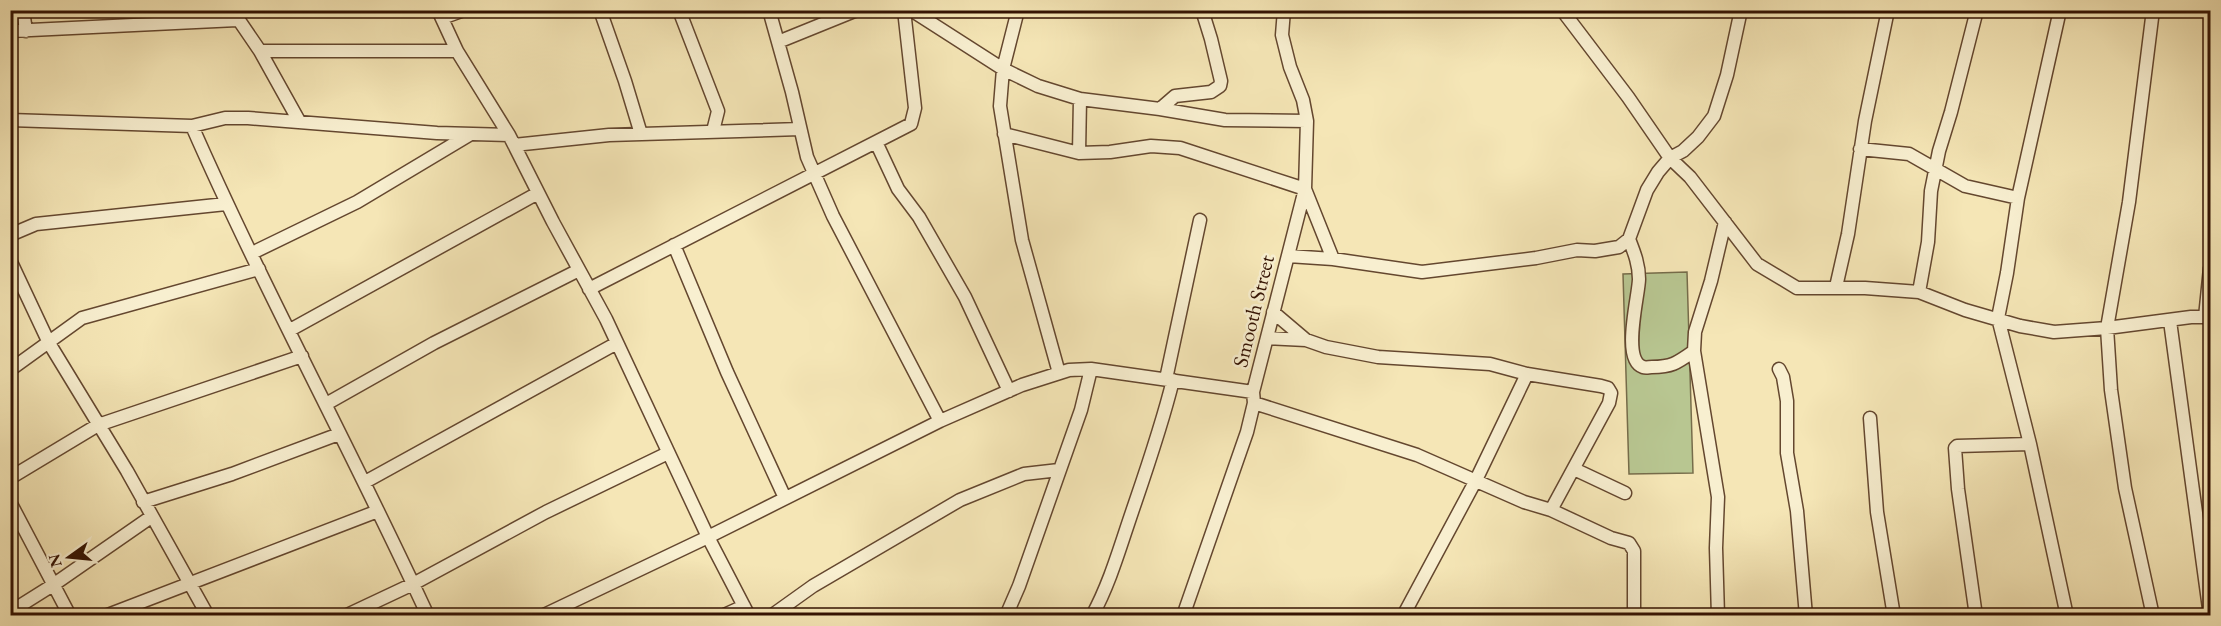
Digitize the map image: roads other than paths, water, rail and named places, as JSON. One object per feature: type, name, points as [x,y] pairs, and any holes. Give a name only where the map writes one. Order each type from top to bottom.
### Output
[{"type":"street","points":[[23,10],[26,31]]},
{"type":"street","points":[[464,10],[440,14],[457,51],[511,140],[590,289],[708,537],[746,611],[722,615]]},
{"type":"street","points":[[600,10],[641,134]]},
{"type":"street","points":[[679,10],[718,111],[713,131]]},
{"type":"street","points":[[769,10],[807,157],[833,216],[940,421]]},
{"type":"street","points":[[778,42],[857,10]]},
{"type":"street","points":[[590,289],[911,124],[915,108],[904,10]]},
{"type":"street","points":[[911,10],[1003,69],[1038,86],[1080,99],[1225,120],[1307,120]]},
{"type":"street","points":[[1018,10],[1003,69],[1000,106],[1022,240],[1059,373]]},
{"type":"street","points":[[1160,109],[1175,96],[1211,92],[1220,86],[1221,81],[1202,10]]},
{"type":"street","name":"Smooth Street","points":[[1183,615],[1247,432],[1273,312],[1305,189],[1307,120],[1303,100],[1290,67],[1282,35],[1284,10]]},
{"type":"street","points":[[1562,10],[1671,158],[1690,177],[1757,264],[1797,288],[1836,287],[1919,292],[1965,310],[2020,326],[2054,332],[2208,317],[2211,268]]},
{"type":"street","points":[[1288,256],[1333,259],[1434,272],[1557,253],[1618,247],[1629,239],[1650,183],[1671,158],[1698,137],[1717,110],[1732,57],[1741,10]]},
{"type":"street","points":[[1836,287],[1848,234],[1860,149],[1888,10]]},
{"type":"street","points":[[1919,292],[1928,242],[1931,191],[1977,10]]},
{"type":"street","points":[[2060,10],[2018,198],[1998,318],[2030,444],[2067,615]]},
{"type":"street","points":[[2153,10],[2129,202],[2107,328],[2111,390],[2126,488],[2153,615]]},
{"type":"street","points":[[10,31],[235,15],[260,51],[299,121]]},
{"type":"street","points":[[260,51],[457,51]]},
{"type":"street","points":[[1079,153],[1080,99]]},
{"type":"street","points":[[10,120],[192,126],[225,118],[299,121],[470,134],[511,140],[800,129]]},
{"type":"street","points":[[192,126],[226,204],[365,482],[428,615]]},
{"type":"street","points":[[252,253],[357,202],[470,134]]},
{"type":"street","points":[[1004,134],[1079,153],[1101,153],[1151,146],[1174,147],[1305,189],[1333,259]]},
{"type":"street","points":[[876,142],[898,189],[919,217],[965,297],[1009,391]]},
{"type":"street","points":[[1860,149],[1909,154],[1936,167],[1965,186],[2018,198]]},
{"type":"street","points":[[290,330],[538,193]]},
{"type":"street","points":[[10,235],[36,225],[226,204]]},
{"type":"street","points":[[1092,615],[1104,592],[1164,417],[1200,220]]},
{"type":"street","points":[[1718,615],[1716,548],[1718,497],[1694,351],[1695,332],[1711,281],[1725,222]]},
{"type":"street","points":[[1629,239],[1639,272],[1638,296],[1632,320],[1634,356],[1637,363],[1642,367],[1669,367],[1694,351]]},
{"type":"street","points":[[674,245],[727,372],[785,498]]},
{"type":"street","points":[[10,260],[49,344],[127,471],[208,615]]},
{"type":"street","points":[[10,369],[49,344],[82,318],[259,268]]},
{"type":"street","points":[[326,404],[434,343],[579,270]]},
{"type":"street","points":[[1273,312],[1306,340]]},
{"type":"street","points":[[2170,321],[2210,615]]},
{"type":"street","points":[[1267,338],[1306,340],[1326,347],[1378,357],[1490,364],[1527,374],[1601,386],[1610,391],[1609,403],[1551,510]]},
{"type":"street","points":[[365,482],[617,343]]},
{"type":"street","points":[[10,478],[98,425],[302,356]]},
{"type":"street","points":[[1006,615],[1019,586],[1082,410],[1091,369]]},
{"type":"street","points":[[542,615],[708,537],[940,421],[1009,391],[1059,373],[1091,369],[1170,379],[1253,398],[1417,455],[1524,502],[1551,510],[1611,538],[1629,543],[1634,551],[1634,615]]},
{"type":"street","points":[[1779,369],[1783,376],[1787,401],[1788,453],[1797,511],[1806,615]]},
{"type":"street","points":[[1403,615],[1476,480],[1527,374]]},
{"type":"street","points":[[1870,418],[1877,512],[1894,615]]},
{"type":"street","points":[[143,502],[232,474],[339,434]]},
{"type":"street","points":[[1976,615],[1958,489],[1955,448],[2030,444]]},
{"type":"street","points":[[345,615],[413,584],[546,512],[668,453]]},
{"type":"street","points":[[1574,469],[1625,494]]},
{"type":"street","points":[[771,615],[813,586],[960,500],[1024,474],[1059,470]]},
{"type":"street","points":[[10,502],[70,615]]},
{"type":"street","points":[[105,615],[378,511]]},
{"type":"street","points":[[10,612],[152,517]]}]
